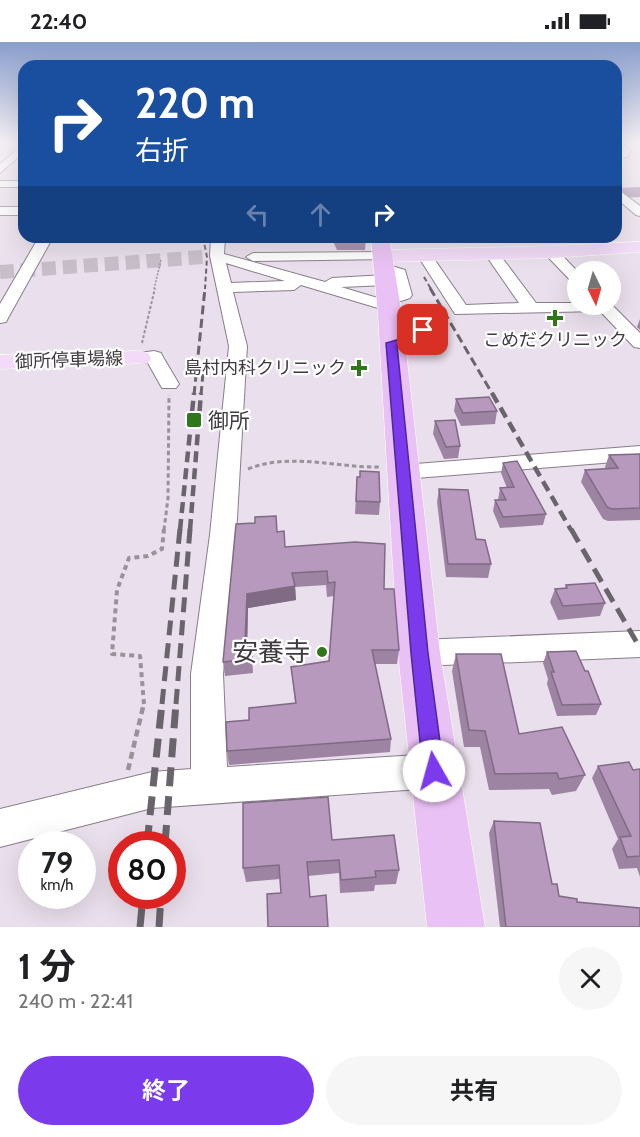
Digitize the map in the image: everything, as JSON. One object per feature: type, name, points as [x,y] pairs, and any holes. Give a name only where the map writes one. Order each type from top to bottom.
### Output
[{"type":"highway","points":[[386,288],[419,653],[456,927]]},
{"type":"main road","points":[[386,288],[425,256],[640,247]]},
{"type":"main road","name":"御所停車場線","points":[[0,362],[139,358]]},
{"type":"street","points":[[0,184],[18,184]]},
{"type":"street","points":[[622,192],[640,196]]},
{"type":"street","points":[[622,194],[640,212]]},
{"type":"street","points":[[0,211],[18,211]]},
{"type":"street","points":[[0,317],[43,243]]},
{"type":"street","points":[[217,247],[312,284],[386,288]]},
{"type":"street","points":[[209,785],[207,675],[238,346],[217,247]]},
{"type":"street","points":[[217,247],[386,288]]},
{"type":"street","points":[[551,252],[567,269]]},
{"type":"street","points":[[492,254],[531,308]]},
{"type":"street","points":[[425,256],[461,310],[567,306]]},
{"type":"street","points":[[224,288],[312,284],[386,288]]},
{"type":"street","points":[[613,315],[640,343]]},
{"type":"street","points":[[139,358],[154,357],[169,384]]},
{"type":"street","points":[[403,472],[640,453]]},
{"type":"street","points":[[419,653],[640,644]]},
{"type":"street","points":[[0,828],[153,790],[434,771]]},
{"type":"path","points":[[139,358],[161,260]]},
{"type":"path","points":[[121,798],[144,704],[140,656],[112,654],[117,590],[129,558],[148,556],[162,549],[168,498],[166,442],[169,384]]},
{"type":"path","points":[[226,481],[261,463],[297,459],[349,467],[384,467],[403,472]]},
{"type":"building","points":[[489,397],[497,411],[463,413],[456,399]]},
{"type":"building","points":[[455,420],[460,446],[446,447],[435,421]]},
{"type":"building","points":[[640,454],[640,508],[612,509],[607,507],[585,470],[618,468],[609,455]]},
{"type":"building","points":[[517,461],[546,514],[503,517],[495,500],[506,500],[500,488],[514,487],[503,463]]},
{"type":"building","points":[[360,471],[379,472],[380,502],[356,501],[357,477],[360,477]]},
{"type":"building","points":[[439,489],[468,490],[476,539],[485,540],[491,564],[448,564]]},
{"type":"building","points":[[276,516],[277,532],[284,531],[285,547],[355,542],[385,544],[384,589],[394,589],[399,650],[372,650],[391,739],[227,751],[226,722],[249,720],[249,708],[296,703],[291,667],[329,661],[335,582],[328,583],[327,571],[292,573],[295,586],[247,594],[245,642],[251,642],[252,659],[223,662],[236,524],[255,523],[255,517]]},
{"type":"building","points":[[595,583],[605,603],[563,606],[555,589],[567,588],[566,585]]},
{"type":"building","points":[[576,651],[585,671],[588,671],[601,704],[562,705],[547,652]]},
{"type":"building","points":[[456,654],[501,654],[519,734],[562,727],[585,775],[559,779],[557,773],[495,774],[485,731],[469,730]]},
{"type":"building","points":[[629,762],[633,770],[640,769],[640,856],[627,857],[620,837],[631,836],[598,766]]},
{"type":"building","points":[[328,797],[332,840],[394,835],[399,870],[375,871],[376,877],[341,880],[339,860],[307,862],[310,897],[326,895],[328,927],[268,927],[267,894],[281,893],[279,865],[243,868],[243,803]]},
{"type":"building","points":[[494,821],[540,823],[552,884],[557,884],[559,896],[577,899],[577,902],[640,908],[640,927],[506,927]]},
{"type":"waterway","points":[[622,193],[640,192]]},
{"type":"tunnel","points":[[0,272],[217,256]]},
{"type":"railway","points":[[204,243],[207,257],[205,289]]},
{"type":"railway","points":[[424,277],[431,289]]},
{"type":"railway","points":[[194,395],[205,288]]},
{"type":"railway","points":[[430,288],[493,395]]},
{"type":"railway","points":[[201,395],[203,373]]},
{"type":"railway","points":[[180,530],[194,393]]},
{"type":"railway","points":[[190,530],[201,393]]},
{"type":"railway","points":[[492,393],[571,530]]},
{"type":"railway","points":[[162,704],[180,529]]},
{"type":"railway","points":[[176,704],[190,529]]},
{"type":"railway","points":[[571,529],[640,648]]},
{"type":"railway","points":[[148,831],[162,703]]},
{"type":"railway","points":[[166,831],[176,703]]},
{"type":"railway","points":[[140,927],[142,909]]},
{"type":"railway","points":[[159,927],[160,909]]},
{"type":"place","name":"こめだクリニック","points":[[555,318]]},
{"type":"place","name":"島村内科クリニック","points":[[359,368]]},
{"type":"place","name":"御所","points":[[194,420]]},
{"type":"place","name":"安養寺","points":[[322,652]]},
{"type":"route","points":[[423,330],[418,337],[391,343],[419,653],[434,771]]}]
